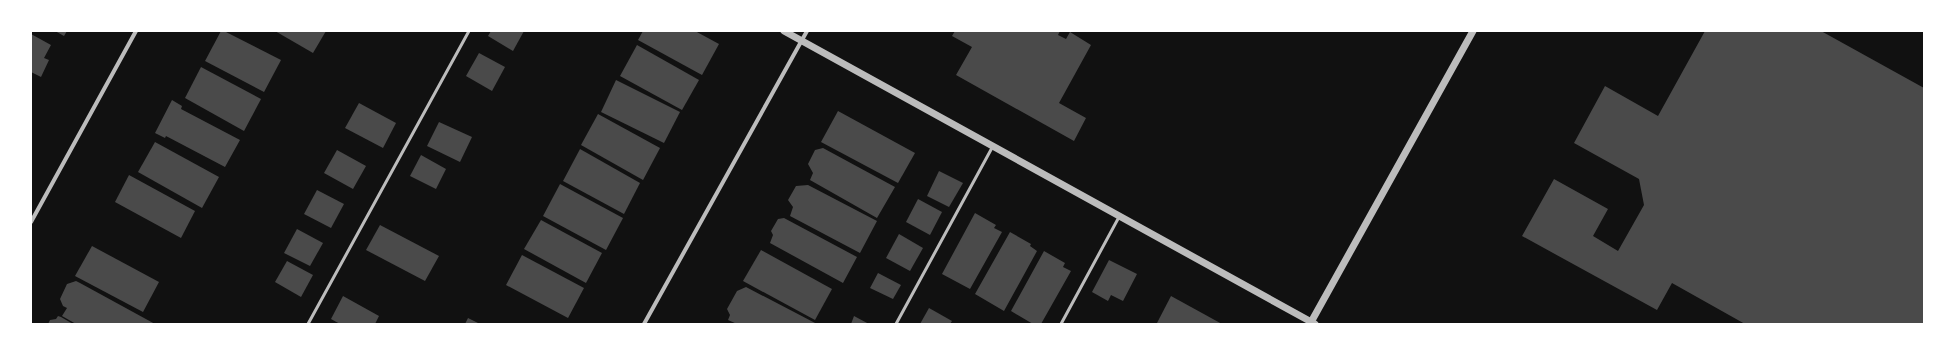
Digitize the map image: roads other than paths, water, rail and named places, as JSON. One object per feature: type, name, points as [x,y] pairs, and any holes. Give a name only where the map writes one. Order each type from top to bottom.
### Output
[{"type":"street","points":[[31,222],[136,31]]},
{"type":"street","points":[[784,31],[1312,323],[1473,31]]},
{"type":"street","points":[[644,324],[807,31]]},
{"type":"lane","points":[[308,324],[469,31]]},
{"type":"lane","points":[[896,324],[993,146]]},
{"type":"lane","points":[[1061,324],[1119,216]]}]
